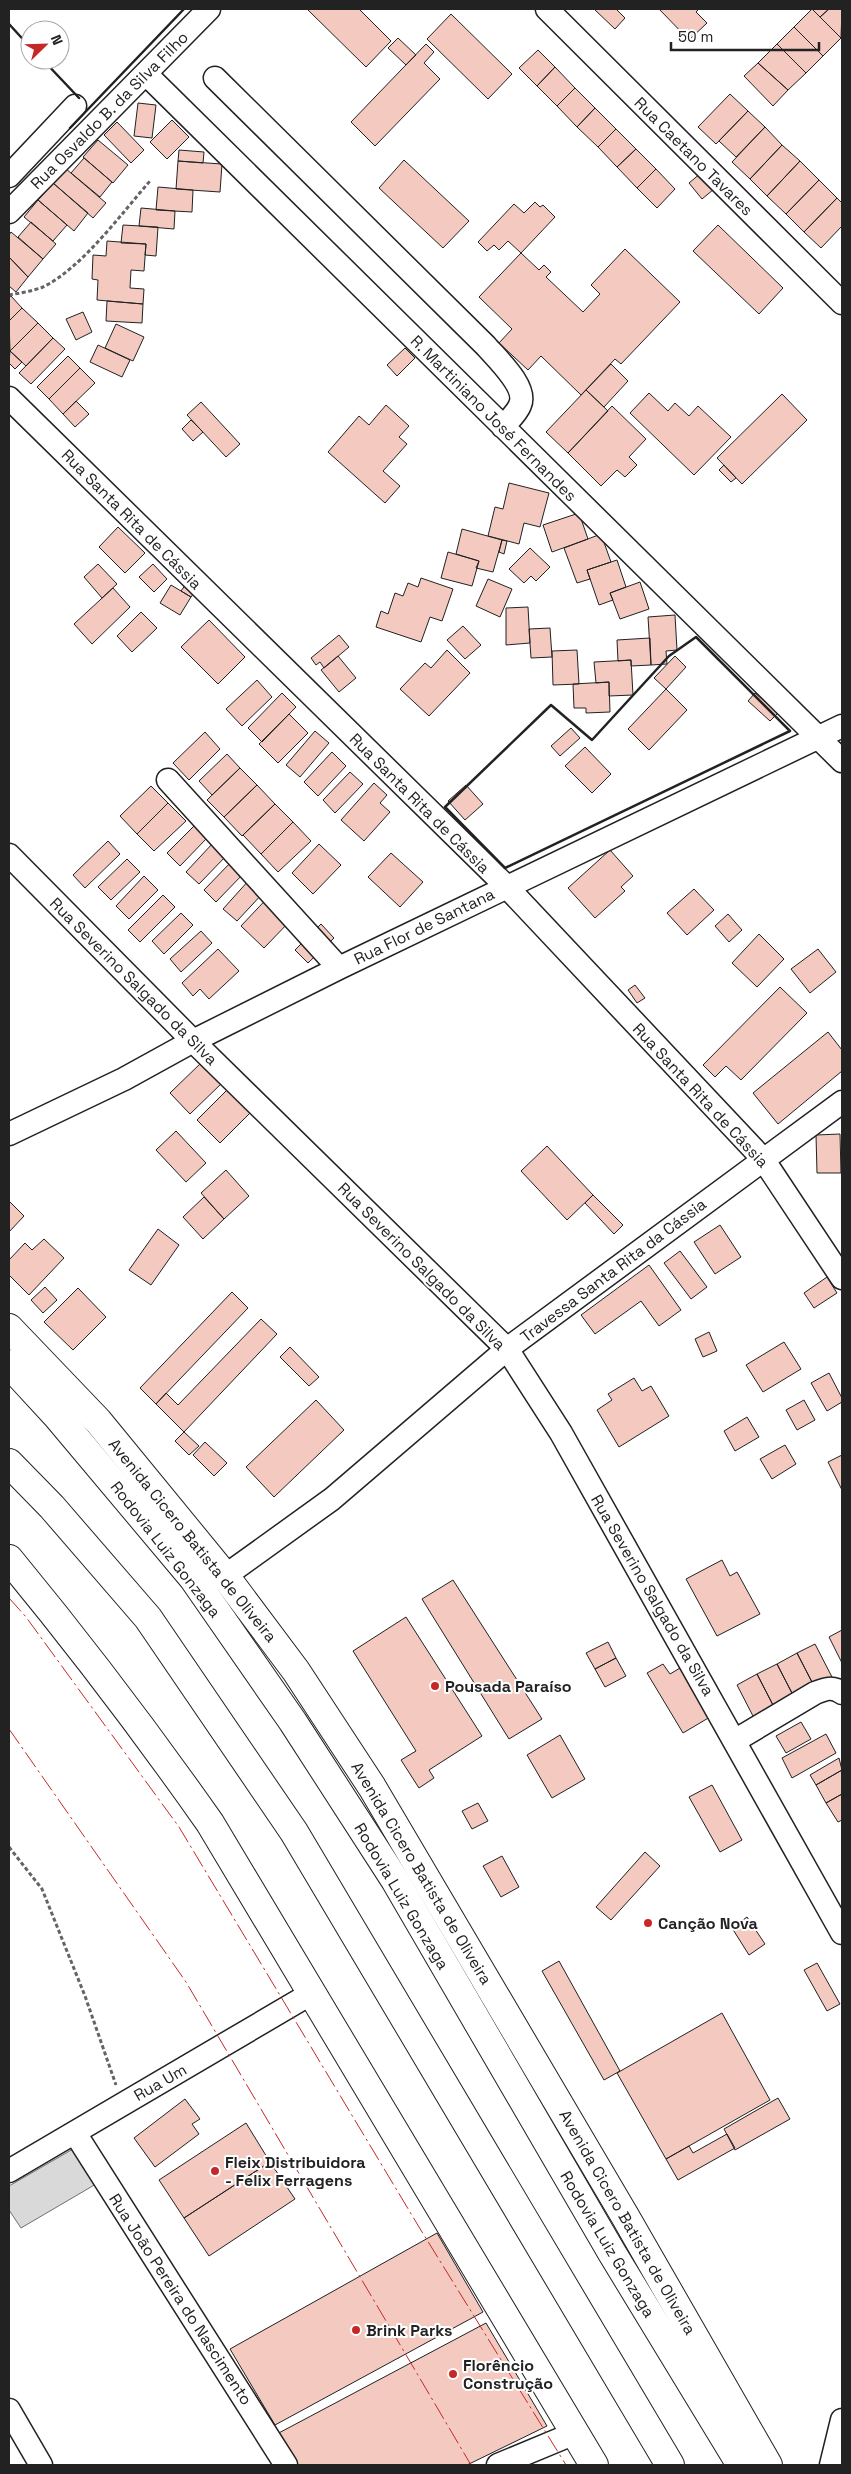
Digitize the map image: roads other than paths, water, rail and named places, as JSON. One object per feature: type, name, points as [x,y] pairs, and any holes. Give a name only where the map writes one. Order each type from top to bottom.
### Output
[{"type":"main road","name":"Avenida Cicero Batista de Oliveira","points":[[9,1328],[98,1421],[225,1576],[296,1671],[372,1787],[625,2216],[768,2465]]},
{"type":"main road","name":"Rodovia Luiz Gonzaga","points":[[9,1364],[57,1416],[193,1578],[293,1722],[395,1880],[612,2253],[741,2465]]},
{"type":"main road","points":[[9,1463],[52,1507],[148,1618],[294,1832],[670,2465]]},
{"type":"main road","points":[[9,1559],[77,1640],[199,1807],[594,2465]]},
{"type":"street","name":"Rua Osvaldo B. da Silva Filho","points":[[9,212],[209,9]]},
{"type":"street","name":"Rua Caetano Tavares","points":[[547,9],[842,303]]},
{"type":"street","name":"R. Martiniano José Fernandes","points":[[146,74],[842,761]]},
{"type":"street","points":[[215,78],[486,346],[515,379],[521,396],[520,405],[503,427]]},
{"type":"street","points":[[9,176],[75,106]]},
{"type":"street","name":"Rua Santa Rita de Cássia","points":[[9,398],[506,886],[763,1159],[842,1278]]},
{"type":"street","name":"Rua Flor de Santana","points":[[9,1134],[124,1079],[193,1041],[506,886],[842,726]]},
{"type":"street","points":[[168,780],[339,968]]},
{"type":"street","name":"Rua Severino Salgado da Silva","points":[[9,855],[193,1041],[507,1349],[560,1433],[736,1740],[842,1933]]},
{"type":"street","name":"Travessa Santa Rita da Cássia","points":[[225,1576],[332,1499],[507,1349],[842,1102]]},
{"type":"street","points":[[736,1740],[815,1693],[827,1688],[836,1689],[842,1693]]},
{"type":"street","name":"Rua Um","points":[[9,2171],[312,1993]]},
{"type":"street","name":"Rua João Pereira do Nascimento","points":[[75,2133],[286,2465]]},
{"type":"street","points":[[9,2410],[41,2465]]},
{"type":"street","points":[[831,2465],[842,2420]]},
{"type":"street","points":[[498,2465],[575,2433]]},
{"type":"place","name":"Pousada Paraíso","points":[[435,1686]]},
{"type":"place","name":"Canção Nova","points":[[648,1923]]},
{"type":"place","name":"Fleix Distribuidora - Felix Ferragens","points":[[215,2171]]},
{"type":"place","name":"Brink Parks","points":[[356,2330]]},
{"type":"place","name":"Florêncio Construção","points":[[453,2374]]}]
